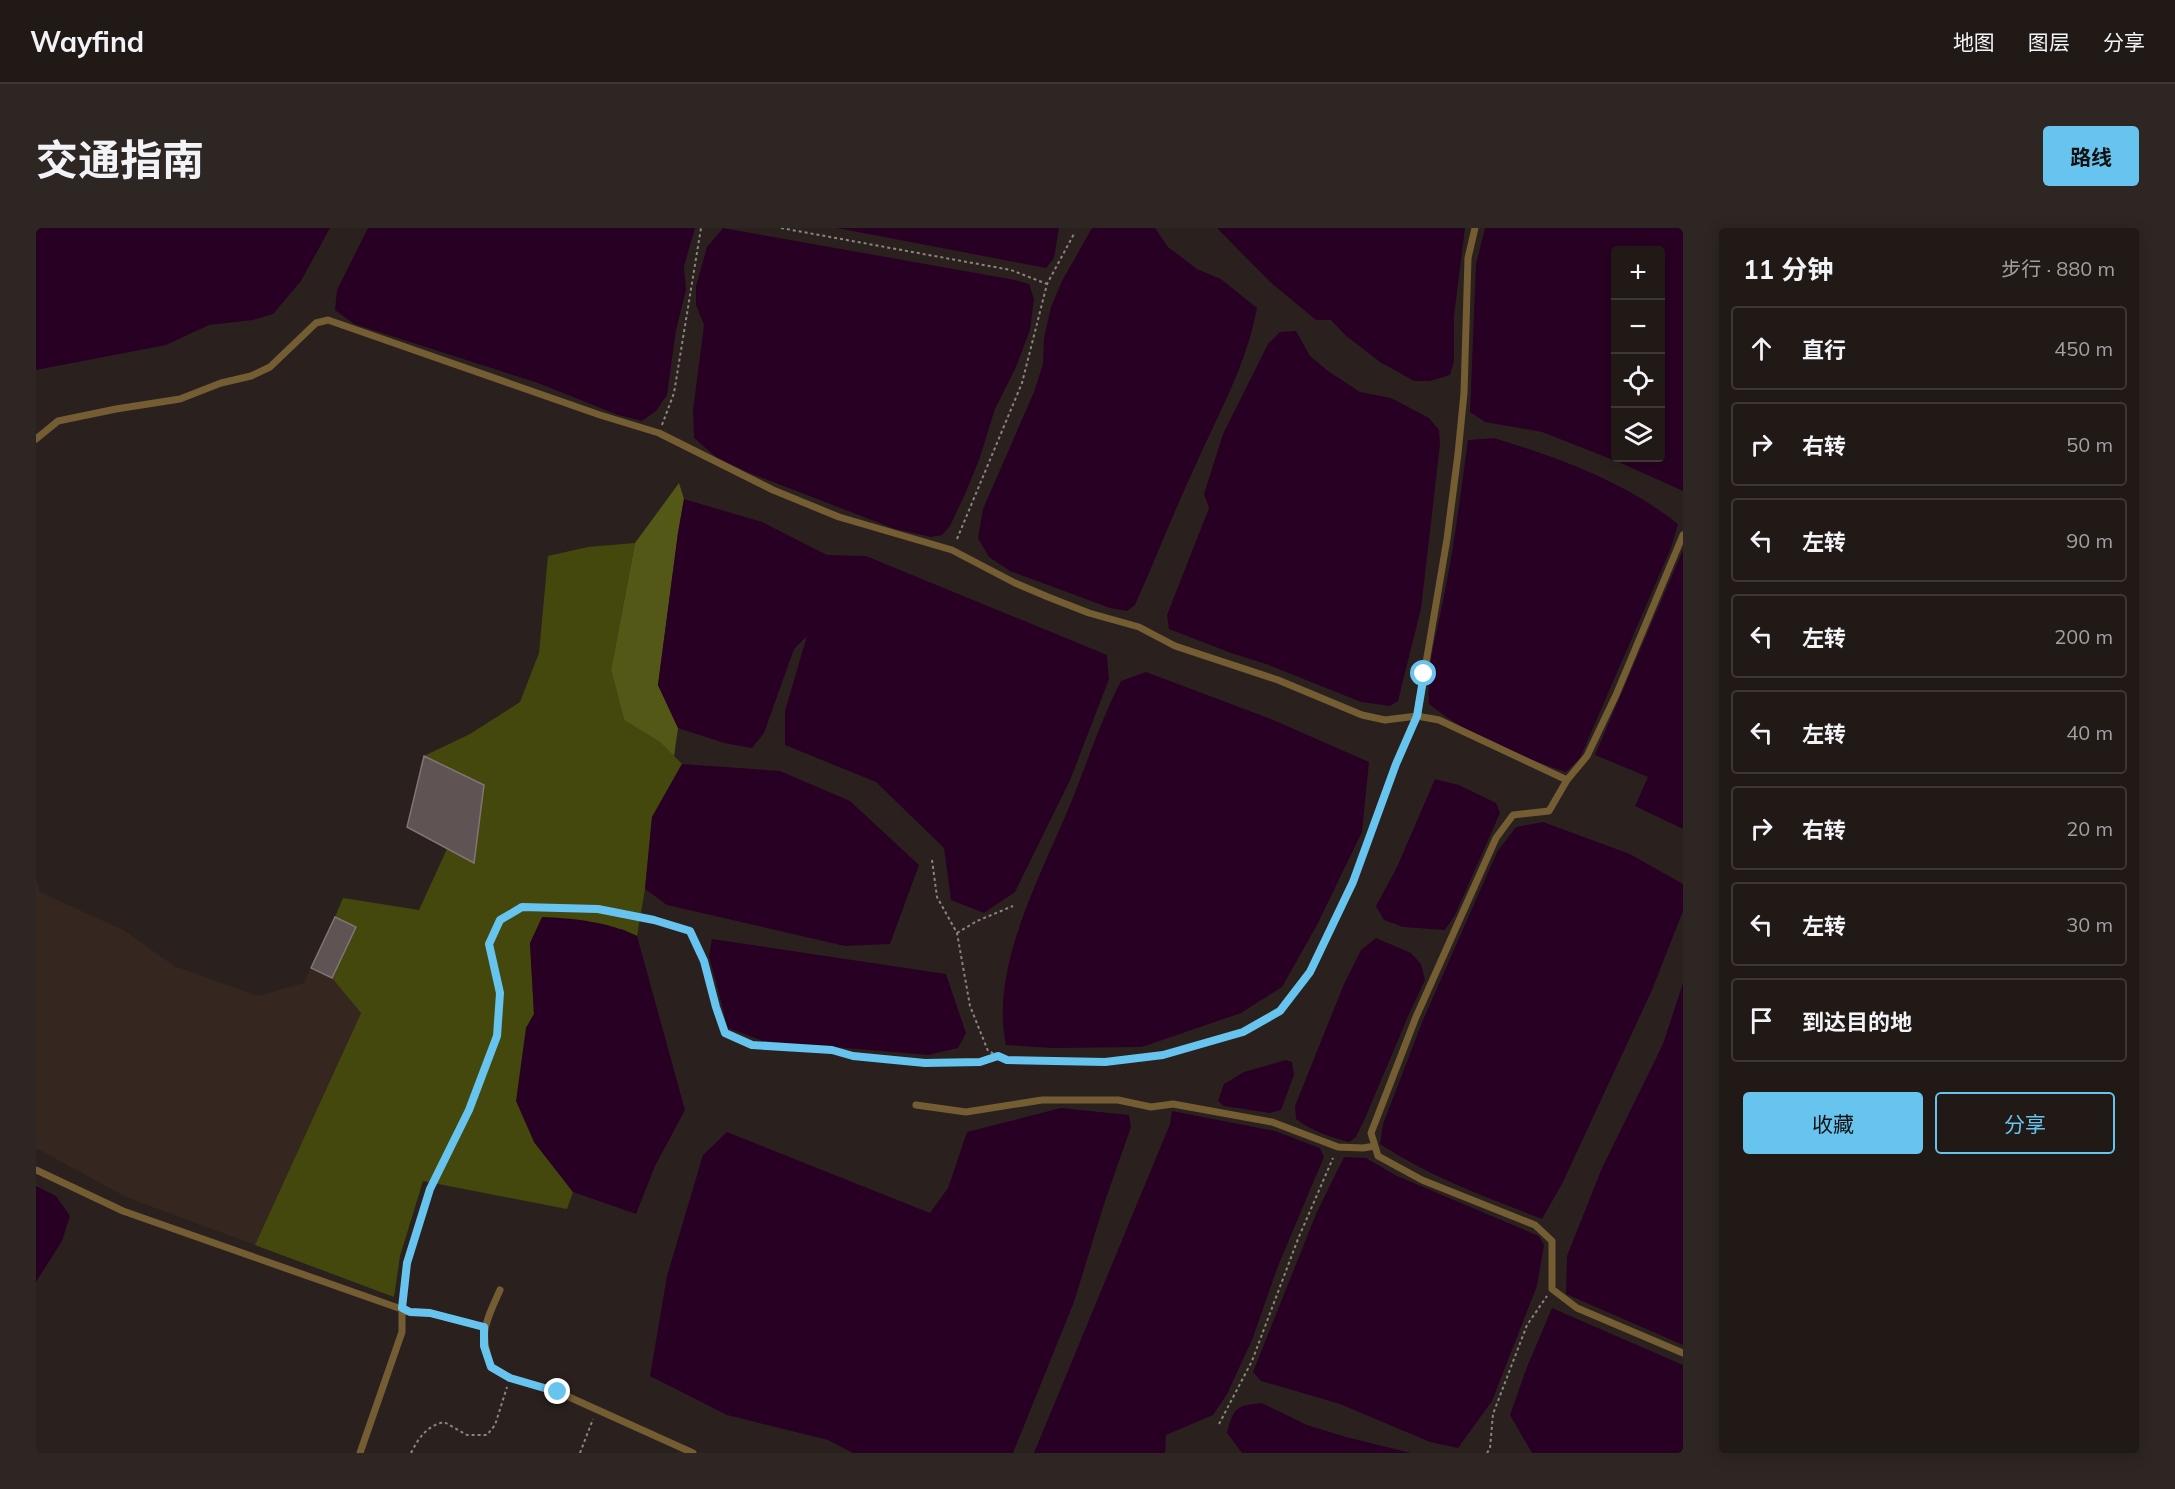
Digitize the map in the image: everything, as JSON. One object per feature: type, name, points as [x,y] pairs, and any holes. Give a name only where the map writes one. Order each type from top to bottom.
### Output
[{"type":"lane","points":[[1417,716],[1447,539],[1458,453],[1464,393],[1468,258],[1475,228]]},
{"type":"lane","points":[[36,439],[58,422],[116,409],[180,399],[221,383],[250,376],[270,367],[316,323],[328,320],[600,415],[659,433],[773,490],[838,517],[952,550],[1015,583],[1048,597],[1089,613],[1138,627],[1175,646],[1278,680],[1362,715],[1385,720],[1417,716],[1439,720],[1567,780]]},
{"type":"lane","points":[[1683,535],[1616,695],[1587,756],[1567,780],[1549,811],[1513,815],[1496,838],[1416,1017],[1371,1133],[1378,1156],[1422,1180],[1535,1225],[1552,1241],[1552,1289],[1577,1308],[1683,1353]]},
{"type":"lane","points":[[916,1104],[966,1112],[1042,1100],[1118,1100],[1151,1107],[1173,1104],[1272,1122],[1338,1147],[1375,1146]]},
{"type":"lane","points":[[36,1170],[123,1211],[216,1245],[410,1312],[430,1313],[484,1327]]},
{"type":"lane","points":[[500,1290],[484,1327],[484,1346],[491,1367],[510,1378],[558,1392],[693,1453]]},
{"type":"lane","points":[[360,1453],[402,1332],[402,1308]]},
{"type":"path","points":[[659,433],[674,393],[701,228]]},
{"type":"path","points":[[781,228],[1011,270],[1047,284]]},
{"type":"path","points":[[952,550],[1022,383],[1047,284],[1075,232]]},
{"type":"path","points":[[932,860],[937,897],[957,933],[970,1006],[988,1051],[1007,1060],[1105,1062],[1163,1055],[1243,1032],[1280,1011],[1310,972],[1353,882],[1396,764],[1417,716]]},
{"type":"path","points":[[957,933],[977,921],[1013,906]]},
{"type":"path","points":[[402,1308],[407,1263],[430,1189],[469,1110],[497,1036],[500,993],[489,944],[500,920],[522,907],[598,909],[654,920],[690,931],[704,961],[725,1033],[752,1045],[832,1050],[853,1056],[925,1063],[980,1062],[998,1056]]},
{"type":"path","points":[[1220,1424],[1252,1361],[1298,1239],[1338,1147]]},
{"type":"path","points":[[1487,1453],[1490,1448],[1493,1414],[1527,1325],[1552,1289]]},
{"type":"path","points":[[411,1453],[431,1425],[444,1422],[467,1435],[487,1436],[495,1425],[510,1378]]},
{"type":"path","points":[[580,1453],[597,1410]]},
{"type":"shaded area","points":[[36,228],[330,228],[301,281],[273,314],[253,320],[209,325],[166,345],[36,370]]},
{"type":"shaded area","points":[[368,228],[695,228],[684,266],[686,290],[676,330],[667,395],[656,411],[642,421],[618,415],[538,383],[354,324],[335,310],[337,290]]},
{"type":"shaded area","points":[[723,228],[1029,284],[1034,299],[1030,330],[1016,367],[995,409],[979,460],[965,494],[950,526],[942,535],[931,537],[895,529],[747,472],[716,457],[694,438],[693,410],[704,325],[696,305],[696,286],[707,247]]},
{"type":"shaded area","points":[[837,228],[1059,228],[1054,258],[1046,268]]},
{"type":"shaded area","points":[[1092,228],[1155,228],[1168,247],[1197,269],[1221,279],[1257,308],[1247,348],[1232,386],[1135,605],[1127,611],[1110,608],[1010,571],[989,557],[978,538],[983,509],[1034,392],[1043,364],[1044,338],[1051,307],[1062,281]]},
{"type":"shaded area","points":[[1217,228],[1465,228],[1454,316],[1454,361],[1450,375],[1430,381],[1414,381],[1380,362],[1345,335],[1331,320],[1316,320],[1270,282]]},
{"type":"shaded area","points":[[1485,228],[1683,228],[1683,491],[1618,462],[1665,462],[1665,246],[1611,246],[1611,459],[1542,432],[1485,422],[1470,412],[1476,264]]},
{"type":"shaded area","points":[[1296,331],[1310,356],[1328,371],[1360,392],[1391,398],[1429,418],[1439,430],[1440,444],[1421,609],[1398,701],[1390,706],[1361,702],[1169,629],[1167,615],[1209,508],[1204,494],[1223,434],[1268,344],[1280,332]]},
{"type":"shaded area","points":[[1494,438],[1590,472],[1636,495],[1678,524],[1671,548],[1580,758],[1566,772],[1494,744],[1460,726],[1429,704],[1429,675],[1433,647],[1452,553],[1468,440]]},
{"type":"shaded area","points":[[684,499],[762,522],[827,555],[866,556],[1107,655],[1109,679],[1071,778],[1015,892],[984,913],[951,900],[944,848],[876,782],[785,745],[785,711],[807,636],[794,649],[764,733],[752,748],[724,743],[678,728],[658,685]]},
{"type":"shaded area","points":[[1683,550],[1683,829],[1635,806],[1648,777],[1595,755]]},
{"type":"shaded area","points":[[1146,672],[1271,719],[1369,762],[1362,832],[1317,925],[1282,987],[1241,1013],[1142,1047],[1053,1048],[1006,1045],[1003,1015],[1005,984],[1012,952],[1034,888],[1121,681]]},
{"type":"shaded area","points":[[682,764],[780,771],[850,801],[919,865],[890,944],[845,946],[667,905],[645,889],[652,817]]},
{"type":"shaded area","points":[[1435,779],[1459,785],[1496,803],[1500,813],[1455,915],[1445,930],[1403,927],[1384,920],[1376,906],[1397,867]]},
{"type":"shaded area","points":[[1543,822],[1630,854],[1683,884],[1683,911],[1652,990],[1563,1182],[1542,1219],[1438,1176],[1380,1144],[1383,1124],[1423,1020],[1497,852],[1516,827]]},
{"type":"shaded area","points":[[36,879],[40,892],[125,931],[174,966],[258,996],[304,983],[311,968],[332,978],[361,1013],[255,1245],[126,1197],[36,1148]]},
{"type":"shaded area","points":[[542,917],[591,922],[615,927],[637,936],[685,1110],[655,1166],[636,1214],[573,1192],[534,1142],[516,1101],[526,1028],[534,1014],[530,943]]},
{"type":"shaded area","points":[[1376,938],[1411,953],[1421,964],[1425,980],[1366,1116],[1356,1137],[1349,1142],[1321,1133],[1296,1119],[1295,1106],[1344,984],[1361,950]]},
{"type":"shaded area","points":[[712,939],[946,974],[966,1033],[958,1048],[928,1055],[763,1041],[728,1028],[709,956]]},
{"type":"shaded area","points":[[1683,983],[1683,1345],[1566,1294],[1567,1256],[1602,1168],[1663,1044]]},
{"type":"shaded area","points":[[1286,1060],[1292,1062],[1294,1075],[1281,1110],[1270,1113],[1224,1106],[1218,1101],[1224,1084],[1244,1072]]},
{"type":"shaded area","points":[[1061,1108],[1129,1115],[1131,1127],[1105,1201],[1074,1302],[1013,1453],[853,1453],[828,1440],[727,1415],[650,1376],[667,1276],[703,1155],[727,1132],[930,1213],[948,1188],[967,1132]]},
{"type":"shaded area","points":[[1172,1111],[1275,1131],[1320,1148],[1324,1157],[1278,1266],[1252,1340],[1227,1394],[1213,1415],[1166,1435],[1165,1453],[1034,1453],[1170,1124]]},
{"type":"shaded area","points":[[1344,1157],[1366,1158],[1397,1176],[1539,1236],[1544,1245],[1537,1286],[1492,1401],[1458,1448],[1430,1442],[1340,1404],[1261,1381],[1253,1372],[1316,1214]]},
{"type":"shaded area","points":[[36,1186],[56,1196],[70,1216],[62,1241],[36,1282]]},
{"type":"shaded area","points":[[1552,1308],[1683,1365],[1683,1453],[1532,1453],[1510,1415]]},
{"type":"shaded area","points":[[1262,1403],[1307,1425],[1411,1453],[1242,1453],[1227,1433],[1231,1418],[1241,1407]]},
{"type":"green space","points":[[679,483],[684,499],[658,685],[678,728],[674,756],[661,743],[624,720],[611,670],[635,543]]},
{"type":"green space","points":[[635,543],[611,670],[624,720],[661,743],[682,764],[652,817],[645,889],[637,936],[622,929],[530,943],[534,1014],[526,1028],[534,1142],[573,1192],[567,1209],[423,1181],[400,1256],[394,1297],[255,1245],[361,1013],[332,978],[356,927],[335,917],[343,898],[419,910],[447,849],[474,862],[484,785],[424,756],[470,734],[520,702],[539,653],[548,556],[588,547]]},
{"type":"building","points":[[424,756],[484,785],[474,863],[407,827]]},
{"type":"building","points":[[335,917],[356,927],[332,978],[311,968]]},
{"type":"route","points":[[558,1392],[510,1378],[491,1367],[484,1346],[484,1327],[430,1313],[410,1312],[402,1308],[407,1263],[430,1189],[469,1110],[497,1036],[500,993],[489,944],[500,920],[522,907],[598,909],[654,920],[690,931],[704,961],[725,1033],[752,1045],[832,1050],[853,1056],[925,1063],[980,1062],[998,1056],[1007,1060],[1105,1062],[1163,1055],[1243,1032],[1280,1011],[1310,972],[1353,882],[1396,764],[1417,716],[1424,674]]}]
